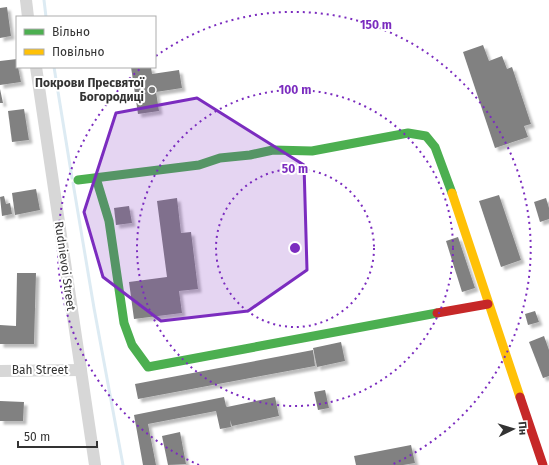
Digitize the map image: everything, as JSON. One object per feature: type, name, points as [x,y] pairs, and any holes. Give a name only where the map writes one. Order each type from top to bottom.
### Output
[{"type":"street","points":[[26,0],[28,16]]},
{"type":"street","name":"Rudnievoi Street","points":[[36,68],[95,465]]},
{"type":"street","points":[[78,180],[199,165],[220,158],[250,155],[273,150],[312,151],[408,133],[426,136],[435,147],[446,176],[543,465]]},
{"type":"street","points":[[96,178],[109,221],[124,323],[132,345],[148,367],[488,304]]},
{"type":"street","name":"Bah Street","points":[[0,370],[81,370]]},
{"type":"highlighted area","points":[[197,98],[304,165],[307,270],[248,311],[161,321],[103,277],[84,212],[116,113]]},
{"type":"building","points":[[7,7],[11,36],[0,38],[0,8]]},
{"type":"building","points":[[483,45],[489,61],[502,56],[507,69],[512,67],[531,124],[524,126],[528,137],[495,148],[463,52]]},
{"type":"building","points":[[16,59],[16,68],[18,68],[21,82],[0,85],[0,61]]},
{"type":"building","name":"Покрови Пресвятої Богородиці","points":[[131,68],[151,68],[152,74],[179,70],[182,88],[156,92],[159,111],[138,114]]},
{"type":"building","points":[[0,89],[3,103],[0,103]]},
{"type":"building","points":[[24,109],[29,140],[12,142],[8,111]]},
{"type":"building","points":[[36,189],[40,210],[15,215],[12,193]]},
{"type":"building","points":[[499,195],[521,260],[501,267],[479,201]]},
{"type":"building","points":[[4,196],[6,204],[10,203],[12,214],[2,216],[0,197]]},
{"type":"building","points":[[177,198],[181,233],[191,232],[198,289],[179,291],[182,313],[134,319],[129,282],[167,277],[157,201]]},
{"type":"building","points":[[546,198],[549,208],[549,219],[540,222],[534,202]]},
{"type":"building","points":[[129,206],[132,223],[116,225],[114,208]]},
{"type":"building","points":[[458,237],[475,288],[462,292],[446,241]]},
{"type":"building","points":[[17,273],[36,273],[34,344],[0,344],[0,325],[16,326]]},
{"type":"building","points":[[535,311],[539,322],[528,325],[525,314]]},
{"type":"building","points":[[544,336],[549,350],[549,376],[543,378],[529,342]]},
{"type":"building","points":[[341,342],[345,361],[317,367],[313,348]]},
{"type":"building","points":[[313,350],[315,366],[138,399],[135,384]]},
{"type":"building","points":[[325,390],[329,408],[318,410],[314,392]]},
{"type":"building","points":[[224,397],[227,407],[275,397],[279,416],[232,426],[230,420],[231,427],[220,429],[216,411],[148,424],[156,465],[143,465],[134,415]]},
{"type":"building","points":[[0,401],[24,402],[23,421],[0,421]]},
{"type":"building","points":[[180,432],[186,464],[168,465],[162,436]]},
{"type":"building","points":[[411,445],[415,463],[403,465],[356,465],[354,456]]},
{"type":"waterway","points":[[44,0],[46,16]]},
{"type":"waterway","points":[[54,68],[72,178]]},
{"type":"waterway","points":[[73,183],[123,465]]},
{"type":"traffic: fast","points":[[78,180],[199,165],[220,158],[250,155],[273,150],[312,151],[408,133],[426,136],[435,147],[452,193]]},
{"type":"traffic: fast","points":[[96,178],[109,221],[124,323],[132,345],[148,367],[437,313]]},
{"type":"traffic: slow","points":[[452,193],[520,397]]},
{"type":"traffic: jam","points":[[437,313],[488,304]]},
{"type":"traffic: jam","points":[[520,397],[543,465]]},
{"type":"place","name":"Покрови Пресвятої Богородиці","points":[[152,90]]}]
